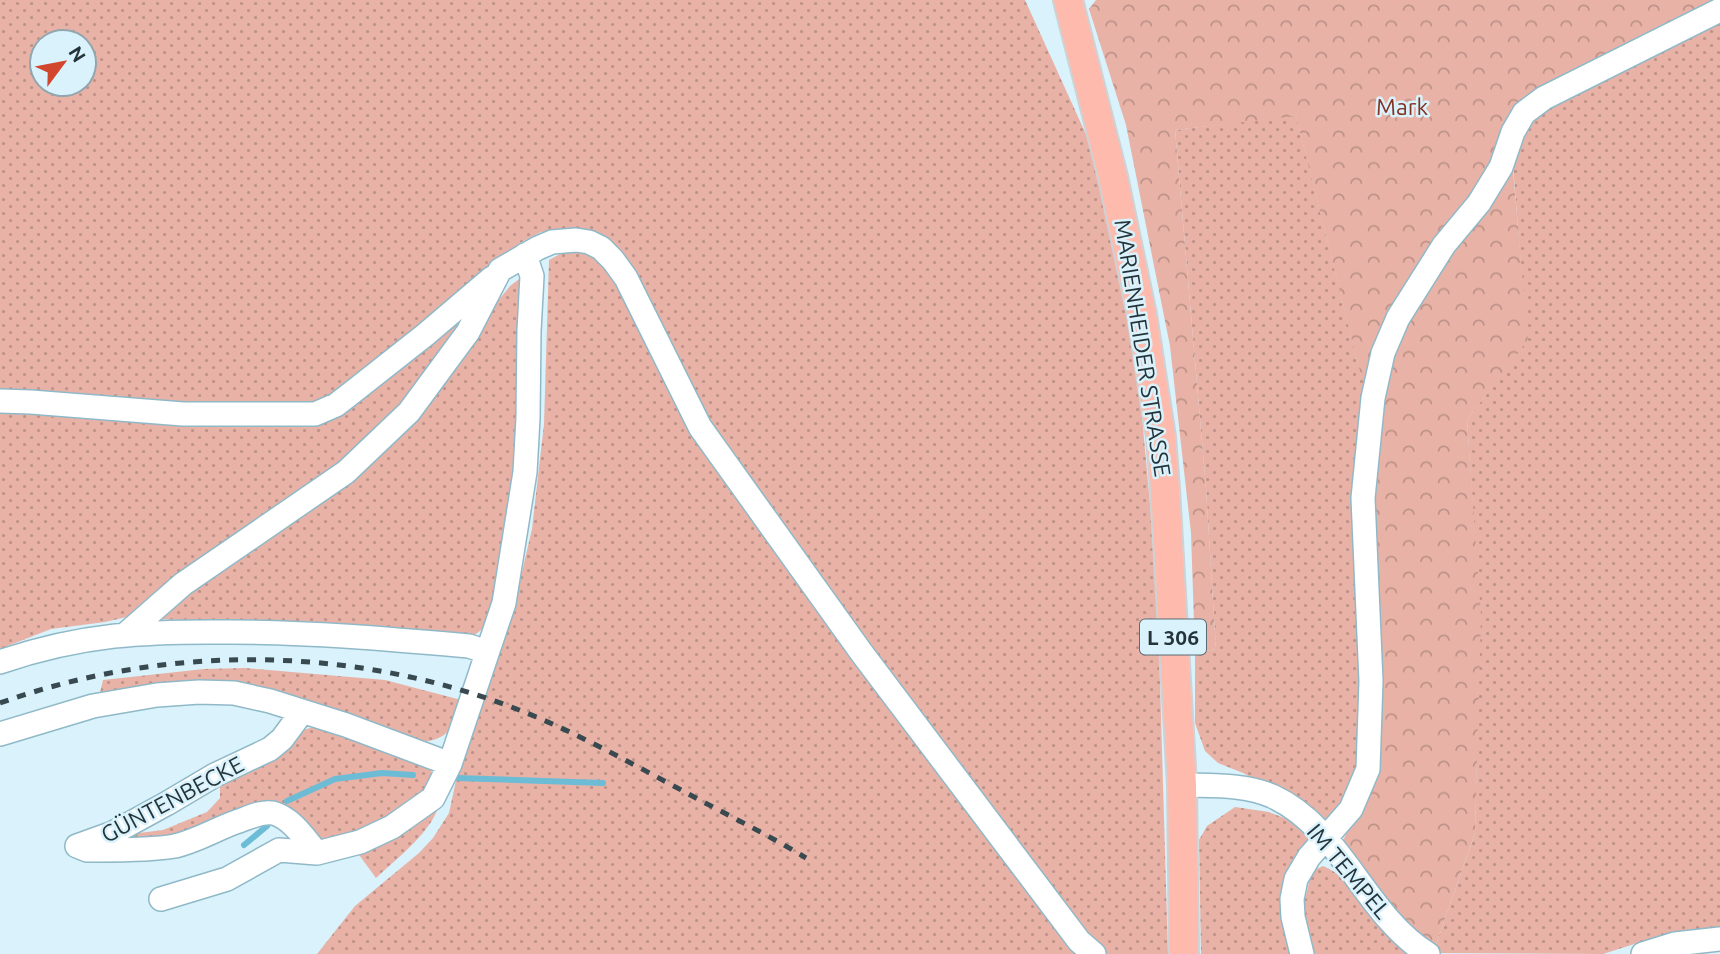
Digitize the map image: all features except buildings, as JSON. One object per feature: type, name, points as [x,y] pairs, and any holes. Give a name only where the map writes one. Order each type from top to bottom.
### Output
[{"type":"main road","name":"MARIENHEIDER STRASSE","points":[[1068,0],[1113,177],[1142,315],[1161,437],[1182,785],[1184,954]]},
{"type":"street","points":[[1302,954],[1293,917],[1292,898],[1296,879],[1308,857],[1350,809],[1368,769],[1371,681],[1363,498],[1373,398],[1383,353],[1398,318],[1444,245],[1479,203],[1501,167],[1513,132],[1524,113],[1544,98],[1720,9]]},
{"type":"street","points":[[0,401],[183,414],[315,414],[336,405],[425,335],[500,270],[525,255],[552,242],[576,240],[601,248],[626,278],[708,438],[861,652],[1079,940],[1094,954]]},
{"type":"street","points":[[161,899],[227,879],[279,850],[317,853],[360,842],[392,827],[433,798],[450,764],[504,603],[525,472],[532,276],[525,255]]},
{"type":"street","points":[[126,634],[183,584],[346,472],[409,412],[468,332],[500,270]]},
{"type":"street","points":[[425,335],[434,379]]},
{"type":"street","points":[[0,662],[60,644],[126,634],[163,632],[289,632],[469,646],[487,652]]},
{"type":"street","points":[[0,734],[93,706],[178,693],[234,693],[270,701],[346,725],[450,764]]},
{"type":"street","name":"GÜNTENBECKE","points":[[302,712],[282,739],[270,749],[215,775],[113,833],[78,846],[87,850],[173,846],[190,842],[237,821],[269,812],[289,821],[317,853]]},
{"type":"street","name":"IM TEMPEL","points":[[1182,785],[1244,788],[1270,796],[1292,808],[1325,838],[1402,934],[1428,954]]},
{"type":"street","points":[[1643,954],[1675,944],[1720,939]]},
{"type":"green space","points":[[0,0],[1025,0],[1089,141],[1119,245],[1139,384],[1157,580],[1168,954],[1104,954],[1085,937],[705,426],[644,303],[572,231],[541,232],[520,243],[455,294],[419,328],[314,410],[0,397]]},
{"type":"green space","name":"Mark","points":[[1096,0],[1720,0],[1508,114],[1528,340],[1467,420],[1481,615],[1475,833],[1433,953],[1364,872],[1343,841],[1373,771],[1369,500],[1376,378],[1360,372],[1296,116],[1175,130],[1206,488],[1216,649],[1195,653],[1191,533],[1170,346],[1126,125],[1089,9]]},
{"type":"green space","points":[[1720,14],[1720,928],[1672,932],[1603,954],[1433,953],[1475,833],[1480,615],[1467,420],[1527,340],[1510,129]]},
{"type":"green space","points":[[1296,115],[1360,371],[1376,378],[1364,769],[1347,807],[1325,822],[1297,801],[1218,763],[1205,751],[1195,723],[1195,653],[1216,649],[1206,488],[1175,130]]},
{"type":"green space","points":[[573,247],[605,259],[696,427],[1087,954],[317,954],[355,906],[419,853],[433,838],[449,813],[460,762],[515,602],[532,529],[544,424],[549,260]]},
{"type":"green space","points":[[527,273],[510,530],[489,622],[484,627],[466,639],[345,625],[152,619],[349,475],[510,286]]},
{"type":"green space","points":[[483,296],[405,407],[344,468],[131,616],[51,629],[0,649],[0,406],[316,417]]},
{"type":"green space","points":[[245,668],[385,680],[465,701],[455,723],[446,733],[424,742],[286,693],[244,684],[99,697],[103,680],[204,669]]},
{"type":"green space","points":[[321,725],[430,767],[434,782],[387,823],[326,844],[293,818],[184,837],[111,845],[124,835],[163,830],[207,812],[220,798],[220,780],[294,740],[303,730]]},
{"type":"green space","points":[[440,801],[423,833],[376,878],[354,848]]},
{"type":"green space","points":[[1235,807],[1269,812],[1287,819],[1310,839],[1286,883],[1282,920],[1294,954],[1201,954],[1199,840],[1207,826]]},
{"type":"green space","points":[[1323,866],[1346,882],[1387,933],[1409,954],[1313,954],[1303,908],[1311,874]]},
{"type":"waterway","name":"GÜNTENBECKE","points":[[287,801],[335,779],[382,773],[413,775]]},
{"type":"waterway","points":[[457,778],[603,783]]},
{"type":"waterway","name":"GÜNTENBECKE","points":[[244,845],[267,826]]},
{"type":"railway","points":[[0,703],[120,671],[182,663],[244,660],[306,662],[368,669],[429,681],[540,718],[613,754],[806,858]]}]
